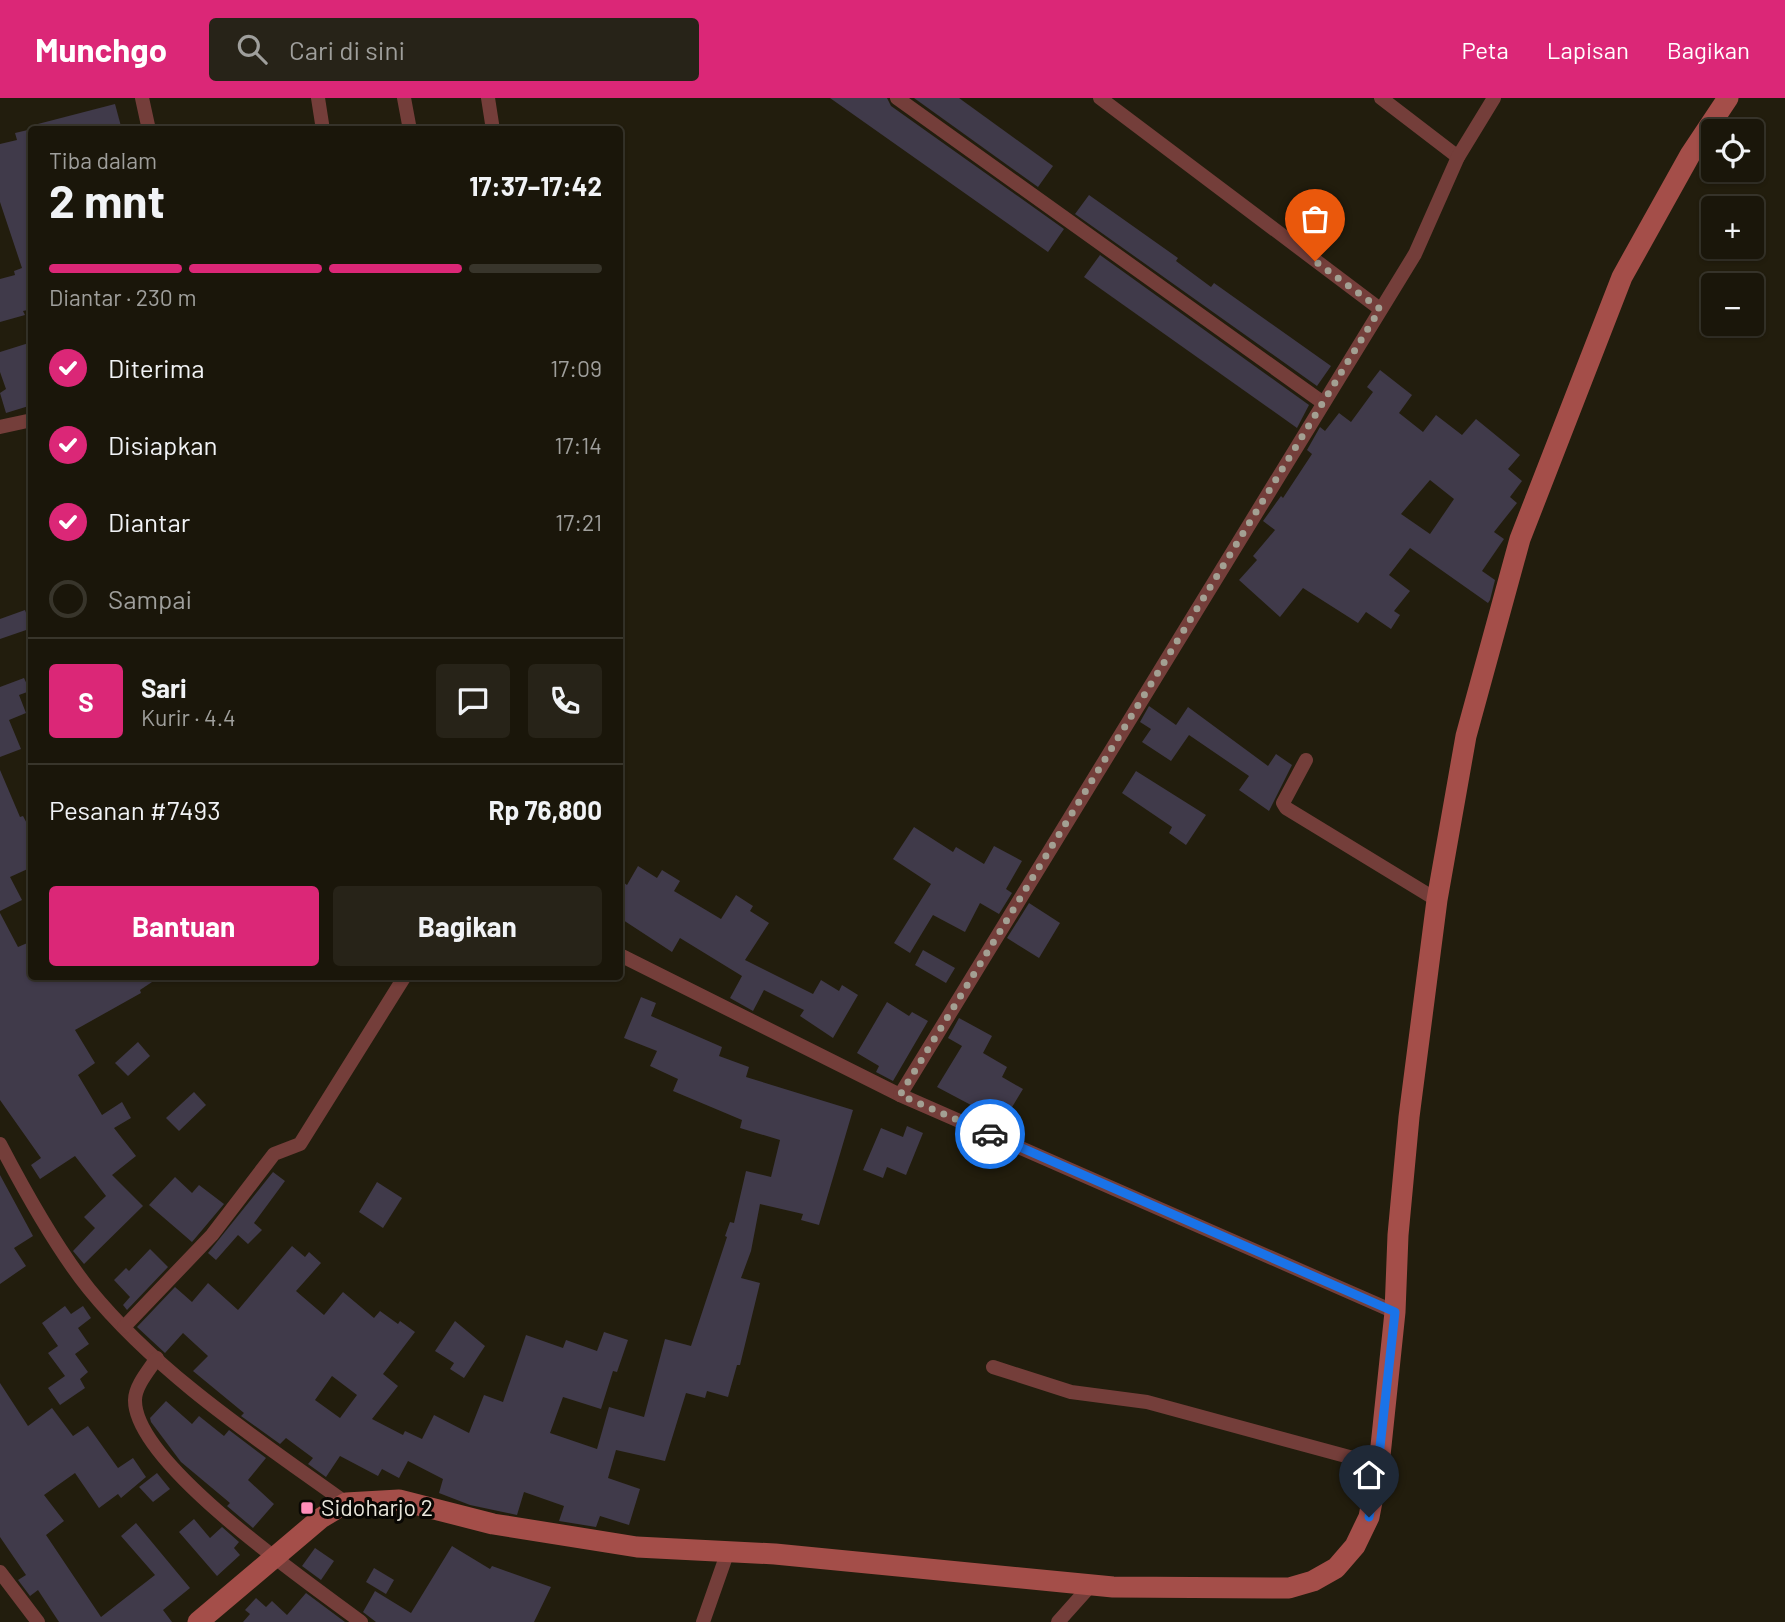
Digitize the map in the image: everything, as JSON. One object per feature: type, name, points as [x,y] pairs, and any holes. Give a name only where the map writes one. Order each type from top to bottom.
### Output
[{"type":"main road","points":[[198,1622],[321,1518],[346,1503],[399,1500],[493,1524],[637,1547],[728,1551],[1091,1585],[1289,1588],[1313,1581],[1336,1568],[1355,1546],[1369,1517],[1378,1465],[1395,1312],[1398,1235],[1408,1130],[1437,900],[1466,736],[1520,539],[1622,277],[1690,155],[1726,99]]},
{"type":"street","points":[[142,98],[148,126]]},
{"type":"street","points":[[318,98],[322,126]]},
{"type":"street","points":[[404,98],[409,126]]},
{"type":"street","points":[[488,98],[492,126]]},
{"type":"street","points":[[897,98],[1322,401]]},
{"type":"street","points":[[1100,98],[1380,309]]},
{"type":"street","points":[[1381,98],[1458,157]]},
{"type":"street","points":[[900,1095],[1322,401],[1415,254],[1458,157],[1492,99]]},
{"type":"street","points":[[0,427],[28,421]]},
{"type":"street","points":[[1306,760],[1285,794],[1283,803],[1286,808],[1437,900]]},
{"type":"street","points":[[623,956],[900,1095],[1395,1312]]},
{"type":"street","points":[[124,1327],[212,1235],[274,1154],[293,1149],[299,1144],[402,980]]},
{"type":"street","points":[[0,1144],[18,1179],[87,1287],[124,1327],[157,1358],[273,1450],[346,1503]]},
{"type":"street","points":[[157,1358],[140,1385],[135,1400],[141,1422],[187,1483],[226,1520],[361,1622]]},
{"type":"street","points":[[993,1367],[1071,1392],[1147,1402],[1378,1465]]},
{"type":"street","points":[[703,1622],[728,1551]]},
{"type":"street","points":[[0,1572],[38,1622]]},
{"type":"street","points":[[1058,1622],[1091,1585]]},
{"type":"building","points":[[830,98],[887,98],[891,106],[1064,229],[1048,252]]},
{"type":"building","points":[[914,98],[959,98],[1053,166],[1038,187]]},
{"type":"building","points":[[115,104],[121,126],[34,126]]},
{"type":"building","points":[[28,130],[28,310],[23,311],[25,315],[0,322],[0,279],[15,275],[14,271],[22,268],[0,202],[0,144],[17,140],[15,133]]},
{"type":"building","points":[[1089,195],[1178,258],[1176,261],[1211,287],[1214,283],[1331,366],[1317,386],[1075,214]]},
{"type":"building","points":[[1100,255],[1309,405],[1297,428],[1084,277]]},
{"type":"building","points":[[28,343],[28,406],[6,413],[0,393],[6,389],[0,372],[0,352]]},
{"type":"building","points":[[1380,370],[1412,395],[1399,413],[1423,432],[1436,415],[1462,435],[1476,419],[1520,455],[1508,469],[1522,481],[1510,497],[1517,503],[1494,532],[1504,539],[1482,571],[1495,580],[1488,603],[1410,548],[1389,575],[1410,591],[1394,611],[1400,615],[1391,629],[1366,612],[1358,623],[1303,588],[1280,617],[1239,580],[1257,560],[1253,556],[1275,530],[1263,521],[1281,496],[1283,498],[1312,454],[1307,450],[1320,427],[1325,431],[1339,413],[1351,422],[1373,392],[1367,387]],"holes":[[[1430,480],[1454,499],[1430,534],[1401,514]]]},
{"type":"building","points":[[25,610],[28,629],[0,639],[0,619]]},
{"type":"building","points":[[24,678],[28,687],[28,692],[19,695],[26,713],[9,720],[21,749],[0,757],[0,687]]},
{"type":"building","points":[[1149,706],[1176,725],[1188,707],[1268,766],[1276,754],[1292,765],[1269,811],[1239,790],[1249,776],[1189,735],[1171,761],[1142,742],[1151,729],[1140,722]]},
{"type":"building","points":[[0,770],[20,817],[23,816],[28,825],[28,869],[10,877],[22,900],[0,911]]},
{"type":"building","points":[[1136,771],[1206,815],[1186,845],[1169,833],[1172,827],[1122,793]]},
{"type":"building","points":[[914,827],[953,852],[956,847],[984,864],[994,846],[1022,861],[1006,889],[1012,893],[999,914],[980,903],[965,932],[933,915],[910,953],[894,943],[931,884],[893,859]]},
{"type":"building","points":[[638,866],[657,878],[662,870],[680,881],[674,891],[721,919],[736,895],[753,906],[750,911],[769,923],[745,960],[813,994],[821,980],[839,991],[842,985],[858,995],[833,1038],[800,1016],[804,1010],[764,990],[753,1011],[730,998],[742,976],[680,938],[672,952],[623,920],[623,882],[627,885]]},
{"type":"building","points":[[1029,903],[1060,923],[1039,958],[1007,938]]},
{"type":"building","points":[[0,913],[18,947],[28,943],[28,980],[155,980],[140,990],[141,993],[75,1030],[95,1063],[78,1075],[102,1115],[122,1102],[131,1118],[114,1128],[136,1156],[112,1175],[143,1206],[84,1264],[73,1251],[95,1228],[84,1217],[106,1196],[75,1156],[40,1179],[31,1165],[41,1158],[0,1100]]},
{"type":"building","points":[[923,950],[955,968],[946,983],[915,965]]},
{"type":"building","points":[[641,997],[656,1003],[651,1016],[722,1047],[719,1056],[749,1067],[746,1077],[853,1110],[819,1225],[801,1220],[803,1214],[760,1204],[751,1251],[741,1278],[760,1283],[740,1365],[737,1365],[728,1397],[707,1391],[705,1398],[686,1393],[665,1461],[616,1450],[608,1478],[640,1489],[629,1525],[600,1516],[596,1527],[559,1521],[564,1506],[524,1492],[517,1515],[470,1505],[439,1493],[443,1479],[408,1461],[399,1478],[382,1469],[378,1476],[340,1456],[326,1477],[308,1464],[313,1458],[286,1438],[280,1444],[241,1416],[244,1413],[193,1371],[208,1356],[183,1333],[165,1353],[137,1327],[175,1287],[192,1302],[208,1283],[238,1310],[292,1246],[305,1257],[309,1252],[321,1263],[296,1291],[324,1315],[343,1292],[374,1318],[380,1311],[415,1332],[383,1374],[398,1386],[372,1419],[403,1435],[405,1431],[422,1439],[434,1415],[469,1433],[484,1395],[503,1402],[526,1335],[563,1348],[566,1340],[597,1351],[604,1332],[628,1340],[617,1372],[613,1371],[601,1409],[563,1397],[550,1433],[597,1449],[609,1407],[644,1417],[665,1339],[691,1346],[727,1237],[725,1236],[730,1222],[734,1223],[746,1171],[771,1177],[780,1140],[740,1128],[742,1120],[673,1091],[678,1079],[650,1066],[657,1051],[624,1038]],"holes":[[[332,1376],[357,1395],[340,1418],[315,1400]]]},
{"type":"building","points":[[887,1002],[909,1016],[912,1012],[928,1021],[893,1081],[876,1072],[879,1066],[857,1053]]},
{"type":"building","points":[[959,1018],[992,1036],[983,1053],[1007,1067],[1002,1077],[1023,1089],[1003,1122],[937,1087],[962,1046],[948,1038]]},
{"type":"building","points":[[138,1042],[150,1056],[128,1076],[115,1063]]},
{"type":"building","points":[[194,1092],[206,1105],[179,1131],[166,1118]]},
{"type":"building","points":[[907,1126],[923,1133],[906,1175],[887,1167],[883,1178],[863,1170],[881,1128],[903,1137]]},
{"type":"building","points":[[273,1172],[285,1181],[254,1223],[262,1230],[248,1244],[238,1235],[216,1260],[208,1253]]},
{"type":"building","points":[[0,1175],[33,1236],[14,1248],[26,1266],[0,1284]]},
{"type":"building","points":[[175,1177],[192,1193],[199,1185],[224,1204],[192,1242],[149,1205]]},
{"type":"building","points":[[377,1182],[402,1198],[383,1228],[359,1212]]},
{"type":"building","points":[[150,1249],[168,1267],[127,1310],[123,1305],[130,1297],[114,1280],[126,1268],[129,1271]]},
{"type":"building","points":[[65,1306],[71,1314],[83,1306],[91,1318],[78,1328],[89,1344],[75,1354],[88,1372],[80,1379],[85,1388],[60,1405],[48,1388],[65,1376],[48,1353],[58,1346],[42,1323]]},
{"type":"building","points":[[455,1321],[485,1346],[464,1378],[450,1369],[454,1363],[435,1351]]},
{"type":"building","points":[[0,1383],[28,1426],[52,1408],[73,1436],[88,1426],[118,1468],[133,1458],[146,1477],[121,1498],[118,1494],[99,1508],[75,1473],[44,1495],[64,1521],[46,1535],[101,1617],[155,1575],[121,1536],[136,1523],[190,1588],[163,1610],[172,1622],[59,1622],[38,1590],[30,1596],[18,1580],[26,1575],[0,1537]]},
{"type":"building","points":[[166,1401],[192,1424],[199,1416],[224,1436],[229,1430],[266,1458],[248,1480],[274,1504],[253,1528],[227,1506],[230,1503],[181,1462],[151,1422],[150,1418]]},
{"type":"building","points":[[157,1473],[170,1489],[153,1502],[139,1487]]},
{"type":"building","points":[[194,1519],[210,1538],[222,1527],[239,1542],[234,1548],[240,1555],[217,1576],[179,1532]]},
{"type":"building","points":[[452,1546],[490,1569],[492,1566],[551,1587],[534,1622],[376,1622],[363,1612],[375,1591],[411,1613]]},
{"type":"building","points":[[315,1548],[334,1561],[321,1580],[302,1566]]},
{"type":"building","points":[[374,1568],[394,1580],[386,1594],[366,1582]]},
{"type":"building","points":[[306,1593],[345,1622],[243,1622],[250,1614],[245,1610],[256,1598],[266,1607],[272,1601],[287,1615]]},
{"type":"way so far","points":[[990,1134],[900,1095],[1380,309],[1315,261]]},
{"type":"place","name":"Sidoharjo 2","points":[[307,1508]]},
{"type":"route","points":[[990,1134],[1395,1312],[1378,1465],[1369,1517]]}]
